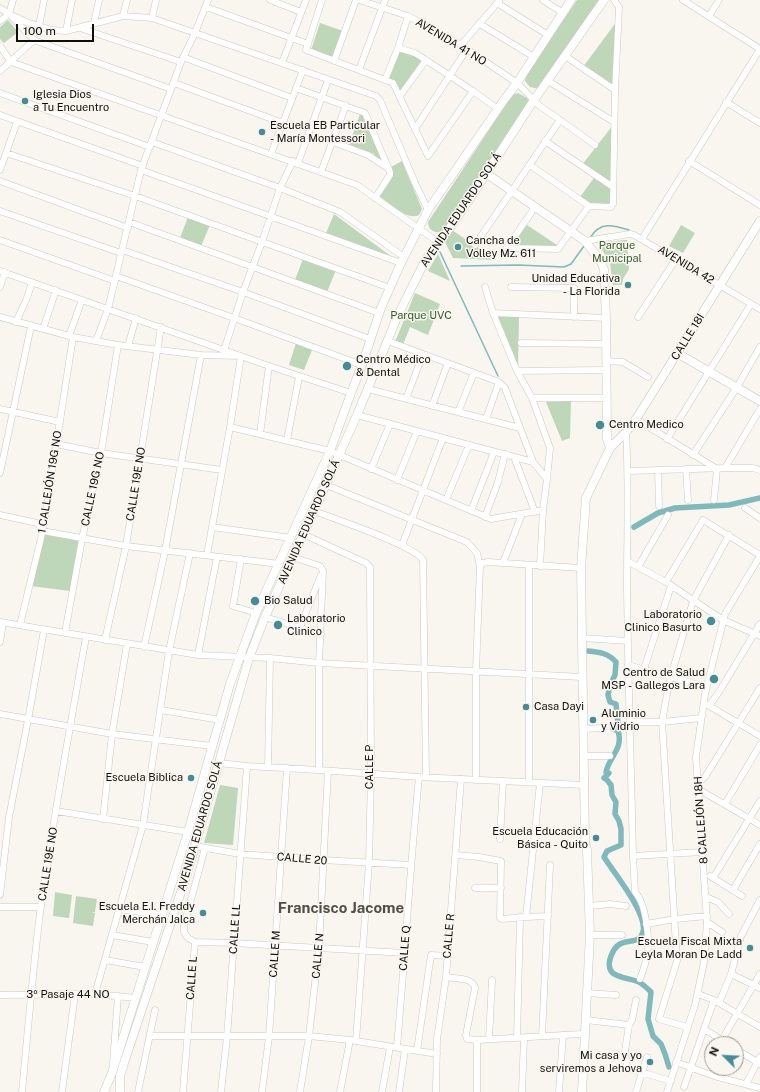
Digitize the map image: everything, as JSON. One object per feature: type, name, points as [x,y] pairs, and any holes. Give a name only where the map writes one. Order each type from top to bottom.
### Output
[{"type":"main road","name":"AVENIDA EDUARDO SOLÁ","points":[[104,1092],[112,1073],[175,874],[239,658],[256,613],[280,564],[330,451],[362,365],[379,313],[428,210],[517,83],[572,0]]},
{"type":"main road","name":"AVENIDA EDUARDO SOLÁ","points":[[120,1092],[120,1076],[186,877],[248,658],[265,617],[357,415],[398,315],[415,281],[438,242],[449,229],[487,174],[534,100],[604,0]]},
{"type":"main road","points":[[487,174],[585,241],[600,260],[604,269],[607,439],[610,448]]},
{"type":"main road","name":"CALLE 18I","points":[[585,844],[581,568],[586,498],[610,448],[626,432],[636,419],[760,221]]},
{"type":"main road","points":[[678,353],[760,401]]},
{"type":"main road","points":[[582,1082],[582,1034],[586,963],[590,936],[587,850],[585,844]]},
{"type":"main road","points":[[582,1092],[587,993],[585,844]]},
{"type":"main road","points":[[175,874],[186,877]]},
{"type":"street","points":[[0,21],[9,14],[12,0]]},
{"type":"street","points":[[39,26],[44,0]]},
{"type":"street","points":[[66,31],[72,0]]},
{"type":"street","points":[[94,23],[99,0]]},
{"type":"street","points":[[124,16],[127,0]]},
{"type":"street","points":[[152,18],[156,0]]},
{"type":"street","points":[[96,341],[108,309],[142,168],[182,60],[208,0]]},
{"type":"street","points":[[270,0],[301,12]]},
{"type":"street","points":[[282,63],[306,0]]},
{"type":"street","points":[[322,0],[306,50],[394,83],[428,156],[473,91]]},
{"type":"street","points":[[334,61],[358,0]]},
{"type":"street","name":"AVENIDA 41 NO","points":[[358,0],[408,16],[461,45],[517,83],[537,104],[595,145]]},
{"type":"street","points":[[359,70],[385,0]]},
{"type":"street","points":[[543,0],[563,13]]},
{"type":"street","points":[[530,165],[589,206],[612,206],[619,7],[614,0]]},
{"type":"street","points":[[642,239],[689,161],[760,49],[683,0]]},
{"type":"street","points":[[709,16],[719,0]]},
{"type":"street","points":[[461,45],[498,2],[548,35]]},
{"type":"street","points":[[206,7],[308,44]]},
{"type":"street","points":[[0,8],[9,14],[39,26],[52,30],[66,31],[124,16],[152,18],[376,96],[380,100],[415,184],[428,210]]},
{"type":"street","points":[[9,14],[34,40],[283,123]]},
{"type":"street","points":[[385,80],[398,48],[408,16]]},
{"type":"street","points":[[480,24],[534,57]]},
{"type":"street","points":[[80,28],[182,60],[292,98]]},
{"type":"street","points":[[0,70],[11,62],[34,40]]},
{"type":"street","points":[[0,46],[11,62],[358,185],[438,242]]},
{"type":"street","points":[[398,48],[412,52],[426,60],[498,109]]},
{"type":"street","points":[[415,129],[467,49]]},
{"type":"street","points":[[565,56],[615,90]]},
{"type":"street","points":[[400,96],[426,60]]},
{"type":"street","points":[[271,154],[303,70]]},
{"type":"street","points":[[224,350],[280,188],[295,162],[328,80]]},
{"type":"street","points":[[548,81],[614,122]]},
{"type":"street","points":[[296,88],[363,111],[366,115],[390,172],[390,175],[375,198]]},
{"type":"street","points":[[0,93],[280,188],[340,212],[403,260]]},
{"type":"street","points":[[726,102],[760,123]]},
{"type":"street","points":[[322,172],[346,105]]},
{"type":"street","points":[[0,115],[271,215],[403,260]]},
{"type":"street","points":[[475,245],[560,120]]},
{"type":"street","points":[[0,170],[17,122]]},
{"type":"street","points":[[546,141],[613,187]]},
{"type":"street","points":[[333,142],[368,155],[389,170]]},
{"type":"street","points":[[6,153],[135,196],[390,288]]},
{"type":"street","points":[[689,161],[760,205]]},
{"type":"street","points":[[0,181],[252,267],[379,313]]},
{"type":"street","points":[[535,207],[507,248],[558,249],[572,232],[589,206]]},
{"type":"street","points":[[0,211],[243,292],[370,339]]},
{"type":"street","name":"AVENIDA 42","points":[[585,241],[630,234],[642,239],[760,309]]},
{"type":"street","points":[[0,240],[234,318],[362,365]]},
{"type":"street","points":[[638,317],[676,259]]},
{"type":"street","points":[[0,286],[2,272],[269,366],[351,393]]},
{"type":"street","points":[[16,322],[27,298],[32,282]]},
{"type":"street","points":[[485,287],[492,313],[517,371],[532,398],[550,448],[543,510],[540,566]]},
{"type":"street","points":[[511,287],[574,288],[574,317]]},
{"type":"street","points":[[43,329],[56,290]]},
{"type":"street","name":"1 CALLEJÓN 19G NO","points":[[20,625],[43,530],[60,422],[71,336],[82,300]]},
{"type":"street","points":[[667,439],[751,304]]},
{"type":"street","points":[[492,313],[606,318]]},
{"type":"street","points":[[0,317],[71,336],[118,345],[201,355],[241,356]]},
{"type":"street","points":[[128,346],[136,318]]},
{"type":"street","points":[[0,472],[31,326]]},
{"type":"street","name":"CALLE 19E NO","points":[[104,640],[126,546],[161,327]]},
{"type":"street","points":[[388,341],[499,382],[505,388],[533,462],[547,479]]},
{"type":"street","points":[[521,343],[606,344]]},
{"type":"street","name":"CALLE 19G NO","points":[[65,633],[82,539],[101,453],[118,345]]},
{"type":"street","points":[[693,455],[737,387],[760,347]]},
{"type":"street","points":[[406,399],[423,354]]},
{"type":"street","points":[[144,647],[165,551],[201,355]]},
{"type":"street","points":[[207,555],[241,356]]},
{"type":"street","points":[[606,361],[623,362],[648,377]]},
{"type":"street","points":[[432,406],[448,363]]},
{"type":"street","points":[[260,434],[269,366]]},
{"type":"street","points":[[517,371],[606,370]]},
{"type":"street","points":[[458,412],[474,373]]},
{"type":"street","points":[[287,440],[299,376]]},
{"type":"street","points":[[486,419],[499,382]]},
{"type":"street","points":[[368,389],[520,428]]},
{"type":"street","points":[[532,398],[606,398]]},
{"type":"street","points":[[0,409],[60,422]]},
{"type":"street","points":[[725,468],[760,409]]},
{"type":"street","points":[[357,415],[533,462]]},
{"type":"street","points":[[636,419],[718,469]]},
{"type":"street","points":[[371,469],[390,424]]},
{"type":"street","points":[[230,427],[330,451],[491,519],[543,510]]},
{"type":"street","points":[[396,480],[417,431]]},
{"type":"street","points":[[626,432],[629,470],[627,561],[628,664],[633,856],[635,892],[640,896],[642,903],[646,924],[648,954],[640,979]]},
{"type":"street","points":[[314,511],[402,545],[443,438]]},
{"type":"street","points":[[56,444],[101,453],[222,470]]},
{"type":"street","points":[[446,500],[469,445]]},
{"type":"street","points":[[471,511],[494,452]]},
{"type":"street","points":[[485,517],[498,482],[505,454]]},
{"type":"street","points":[[514,457],[535,512]]},
{"type":"street","points":[[629,470],[753,468],[760,470]]},
{"type":"street","points":[[686,469],[688,500]]},
{"type":"street","points":[[714,500],[718,469]]},
{"type":"street","points":[[658,470],[659,506]]},
{"type":"street","points":[[326,485],[467,542],[477,554],[480,566],[476,671],[476,780]]},
{"type":"street","points":[[745,508],[760,518]]},
{"type":"street","points":[[503,563],[522,514]]},
{"type":"street","points":[[0,515],[38,523],[43,530],[48,532],[82,539],[165,551],[280,564]]},
{"type":"street","points":[[638,567],[668,515]]},
{"type":"street","points":[[644,669],[668,584],[701,521],[704,520],[760,555]]},
{"type":"street","points":[[212,527],[291,538]]},
{"type":"street","name":"CALLE P","points":[[304,534],[366,563],[370,567],[371,774],[368,863],[362,950],[353,1041],[340,1092]]},
{"type":"street","points":[[687,1027],[659,1019],[678,961],[662,722],[671,677],[693,601],[729,535]]},
{"type":"street","name":"CALLE Q","points":[[382,1092],[394,1047],[405,953],[410,864],[422,777],[425,669],[423,560],[420,556],[402,545]]},
{"type":"street","points":[[95,994],[143,825],[170,651],[190,553]]},
{"type":"street","name":"8 CALLEJÓN 18H","points":[[667,1092],[698,994],[704,962],[707,919],[696,757],[703,702],[723,620],[760,555]]},
{"type":"street","points":[[198,655],[217,557]]},
{"type":"street","points":[[293,558],[320,566],[323,571],[319,663],[319,770]]},
{"type":"street","points":[[241,559],[233,606],[256,613]]},
{"type":"street","points":[[627,561],[668,584],[723,620],[757,635]]},
{"type":"street","points":[[480,566],[483,563],[488,562],[581,568]]},
{"type":"street","points":[[528,565],[530,674],[529,782]]},
{"type":"street","points":[[300,628],[323,571]]},
{"type":"street","points":[[265,617],[321,634]]},
{"type":"street","points":[[0,642],[2,623],[198,655],[582,677]]},
{"type":"street","points":[[709,706],[720,692],[757,635],[760,624]]},
{"type":"street","points":[[0,895],[9,816],[44,630]]},
{"type":"street","name":"CALLE 19E NO","points":[[22,1092],[41,907],[69,727],[86,637]]},
{"type":"street","points":[[582,638],[628,641]]},
{"type":"street","points":[[103,819],[112,734],[127,644]]},
{"type":"street","points":[[268,767],[270,658]]},
{"type":"street","points":[[628,664],[706,688]]},
{"type":"street","points":[[760,688],[706,777],[698,786],[760,825]]},
{"type":"street","points":[[703,702],[760,736]]},
{"type":"street","points":[[160,710],[220,720]]},
{"type":"street","points":[[0,714],[112,734],[212,746]]},
{"type":"street","points":[[630,722],[662,722],[701,718]]},
{"type":"street","points":[[583,729],[603,728]]},
{"type":"street","points":[[725,804],[760,745]]},
{"type":"street","points":[[584,756],[610,756]]},
{"type":"street","points":[[218,763],[371,774],[584,785]]},
{"type":"street","name":"CALLE LL","points":[[222,1092],[247,766]]},
{"type":"street","name":"CALLE M","points":[[262,1092],[269,1037],[287,768]]},
{"type":"street","name":"CALLE N","points":[[300,1092],[309,1036],[319,948],[328,771]]},
{"type":"street","name":"CALLE R","points":[[436,1092],[437,1039],[448,956],[460,779]]},
{"type":"street","points":[[500,839],[503,781]]},
{"type":"street","points":[[522,1092],[521,1038],[523,917],[540,783]]},
{"type":"street","points":[[713,878],[760,801]]},
{"type":"street","points":[[56,812],[188,832]]},
{"type":"street","points":[[733,890],[760,844]]},
{"type":"street","name":"CALLE 20","points":[[194,846],[240,854],[368,863],[410,864]]},
{"type":"street","name":"CALLE L","points":[[183,1092],[194,942],[188,938],[184,932],[184,925],[206,848]]},
{"type":"street","points":[[633,856],[671,855],[702,852]]},
{"type":"street","points":[[456,855],[501,861],[500,918],[502,920],[548,916]]},
{"type":"street","points":[[542,1036],[550,865]]},
{"type":"street","points":[[705,874],[742,896]]},
{"type":"street","points":[[475,888],[501,888]]},
{"type":"street","points":[[706,897],[718,902],[729,914]]},
{"type":"street","points":[[684,1087],[704,1029],[731,974],[741,936],[760,900]]},
{"type":"street","points":[[590,906],[610,904],[626,906]]},
{"type":"street","points":[[0,907],[41,907]]},
{"type":"street","points":[[119,909],[162,915]]},
{"type":"street","points":[[754,912],[760,916]]},
{"type":"street","points":[[646,924],[675,919],[707,919],[722,932]]},
{"type":"street","points":[[112,935],[153,942]]},
{"type":"street","points":[[590,936],[622,936]]},
{"type":"street","points":[[194,942],[234,942],[405,953]]},
{"type":"street","points":[[417,1051],[431,955],[448,956]]},
{"type":"street","points":[[104,960],[146,967]]},
{"type":"street","points":[[731,974],[760,988]]},
{"type":"street","points":[[728,1036],[737,1014],[760,974]]},
{"type":"street","points":[[446,977],[470,980],[475,984],[466,1035],[467,1039],[477,1040],[582,1034]]},
{"type":"street","points":[[489,1039],[492,980]]},
{"type":"street","points":[[587,993],[616,994]]},
{"type":"street","points":[[62,1092],[76,994]]},
{"type":"street","name":"3º Pasaje 44 NO","points":[[0,995],[95,994],[136,998]]},
{"type":"street","points":[[698,994],[716,1002],[760,1027]]},
{"type":"street","points":[[112,1073],[118,996]]},
{"type":"street","points":[[636,1000],[632,1020],[629,1025],[625,1051],[626,1066],[628,1069],[671,1081]]},
{"type":"street","points":[[138,1092],[155,1010]]},
{"type":"street","points":[[586,1020],[629,1025]]},
{"type":"street","points":[[704,1029],[714,1036]]},
{"type":"street","points":[[559,1092],[563,1035]]},
{"type":"street","points":[[150,1036],[309,1036],[437,1054]]},
{"type":"street","points":[[477,1040],[477,1092]]},
{"type":"street","points":[[400,1092],[405,1049]]},
{"type":"street","points":[[744,1053],[759,1061],[746,1084]]},
{"type":"street","points":[[636,1092],[647,1057]]},
{"type":"street","points":[[676,1062],[714,1076],[760,1088]]},
{"type":"green space","points":[[577,0],[601,0],[539,89],[530,87],[525,81],[526,75]]},
{"type":"green space","points":[[8,20],[18,32],[4,43],[0,39],[0,27]]},
{"type":"green space","points":[[617,21],[614,89],[583,67]]},
{"type":"green space","points":[[320,23],[343,31],[333,58],[311,50]]},
{"type":"green space","points":[[399,50],[414,54],[423,60],[400,93],[387,79]]},
{"type":"green space","points":[[518,93],[527,98],[529,101],[444,231],[435,232],[431,230],[428,222],[512,95]]},
{"type":"green space","points":[[360,114],[365,115],[386,164],[376,159],[374,154],[349,145]]},
{"type":"green space","points":[[613,125],[611,206],[590,204],[580,197],[596,175],[582,165]]},
{"type":"green space","points":[[402,161],[422,209],[419,215],[409,216],[379,196],[393,176],[391,167]]},
{"type":"green space","points":[[334,214],[392,257],[326,233]]},
{"type":"green space","points":[[188,217],[210,225],[201,246],[180,238]]},
{"type":"green space","points":[[524,223],[560,247],[508,246]]},
{"type":"green space","points":[[681,225],[695,233],[683,253],[669,246]]},
{"type":"green space","points":[[452,230],[496,260],[453,258],[445,242]]},
{"type":"green space","name":"Parque Municipal","points":[[627,240],[629,269],[623,279],[622,285],[613,285],[610,263],[598,243]]},
{"type":"green space","points":[[438,254],[450,281],[428,271]]},
{"type":"green space","points":[[303,259],[336,270],[327,292],[295,280]]},
{"type":"green space","name":"Parque UVC","points":[[415,293],[440,304],[428,335],[410,327],[403,345],[395,342]]},
{"type":"green space","points":[[495,315],[519,316],[518,370]]},
{"type":"green space","points":[[296,343],[312,350],[304,370],[289,365]]},
{"type":"green space","points":[[571,401],[570,438],[562,441],[546,402]]},
{"type":"green space","points":[[44,533],[80,541],[70,591],[31,586]]},
{"type":"green space","points":[[220,785],[238,788],[233,845],[204,843]]},
{"type":"green space","points":[[55,892],[72,895],[69,918],[53,916]]},
{"type":"green space","points":[[76,896],[97,899],[95,912],[92,912],[95,913],[93,926],[73,923]]},
{"type":"waterway","points":[[590,238],[598,229],[607,226],[629,230]]},
{"type":"waterway","points":[[461,266],[518,265],[564,267],[571,264],[584,246]]},
{"type":"waterway","points":[[440,252],[498,376]]},
{"type":"waterway","points":[[634,527],[658,513],[675,508],[729,505],[760,498]]},
{"type":"waterway","points":[[588,651],[607,655],[616,662],[615,675],[610,685],[608,695],[610,702],[616,704],[618,724],[613,727],[613,729],[618,731],[619,742],[606,772],[609,773],[604,778],[611,785],[612,795],[616,802],[615,814],[621,829],[621,845],[607,851],[604,857],[629,894],[643,924],[642,936],[637,940],[617,946],[611,956],[609,964],[613,973],[639,982],[651,992],[648,1019],[653,1036],[661,1044],[669,1067]]},
{"type":"place","name":"Iglesia Dios a Tu Encuentro","points":[[25,101]]},
{"type":"place","name":"Escuela EB Particular - María Montessori","points":[[262,132]]},
{"type":"place","name":"Cancha de Volley Mz. 611","points":[[458,247]]},
{"type":"place","name":"Unidad Educativa - La Florida","points":[[628,285]]},
{"type":"place","name":"Centro Médico & Dental","points":[[347,366]]},
{"type":"place","name":"Centro Medico","points":[[600,425]]},
{"type":"place","name":"Bio Salud","points":[[255,601]]},
{"type":"place","name":"Laboratorio Clinico Basurto","points":[[711,621]]},
{"type":"place","name":"Laboratorio Clinico","points":[[278,625]]},
{"type":"place","name":"Centro de Salud MSP - Gallegos Lara","points":[[714,679]]},
{"type":"place","name":"Casa Dayi","points":[[526,707]]},
{"type":"place","name":"Aluminio y Vidrio","points":[[593,720]]},
{"type":"place","name":"Escuela Biblica","points":[[191,778]]},
{"type":"place","name":"Escuela Educación Básica - Quito","points":[[596,838]]},
{"type":"place","name":"Escuela E.I. Freddy Merchán Jalca","points":[[203,913]]},
{"type":"place","name":"Escuela Fiscal Mixta Leyla Moran De Ladd","points":[[750,948]]},
{"type":"place","name":"Mi casa y yo serviremos a Jehova","points":[[650,1062]]},
{"type":"district","name":"Francisco Jacome","points":[[341,908]]}]
